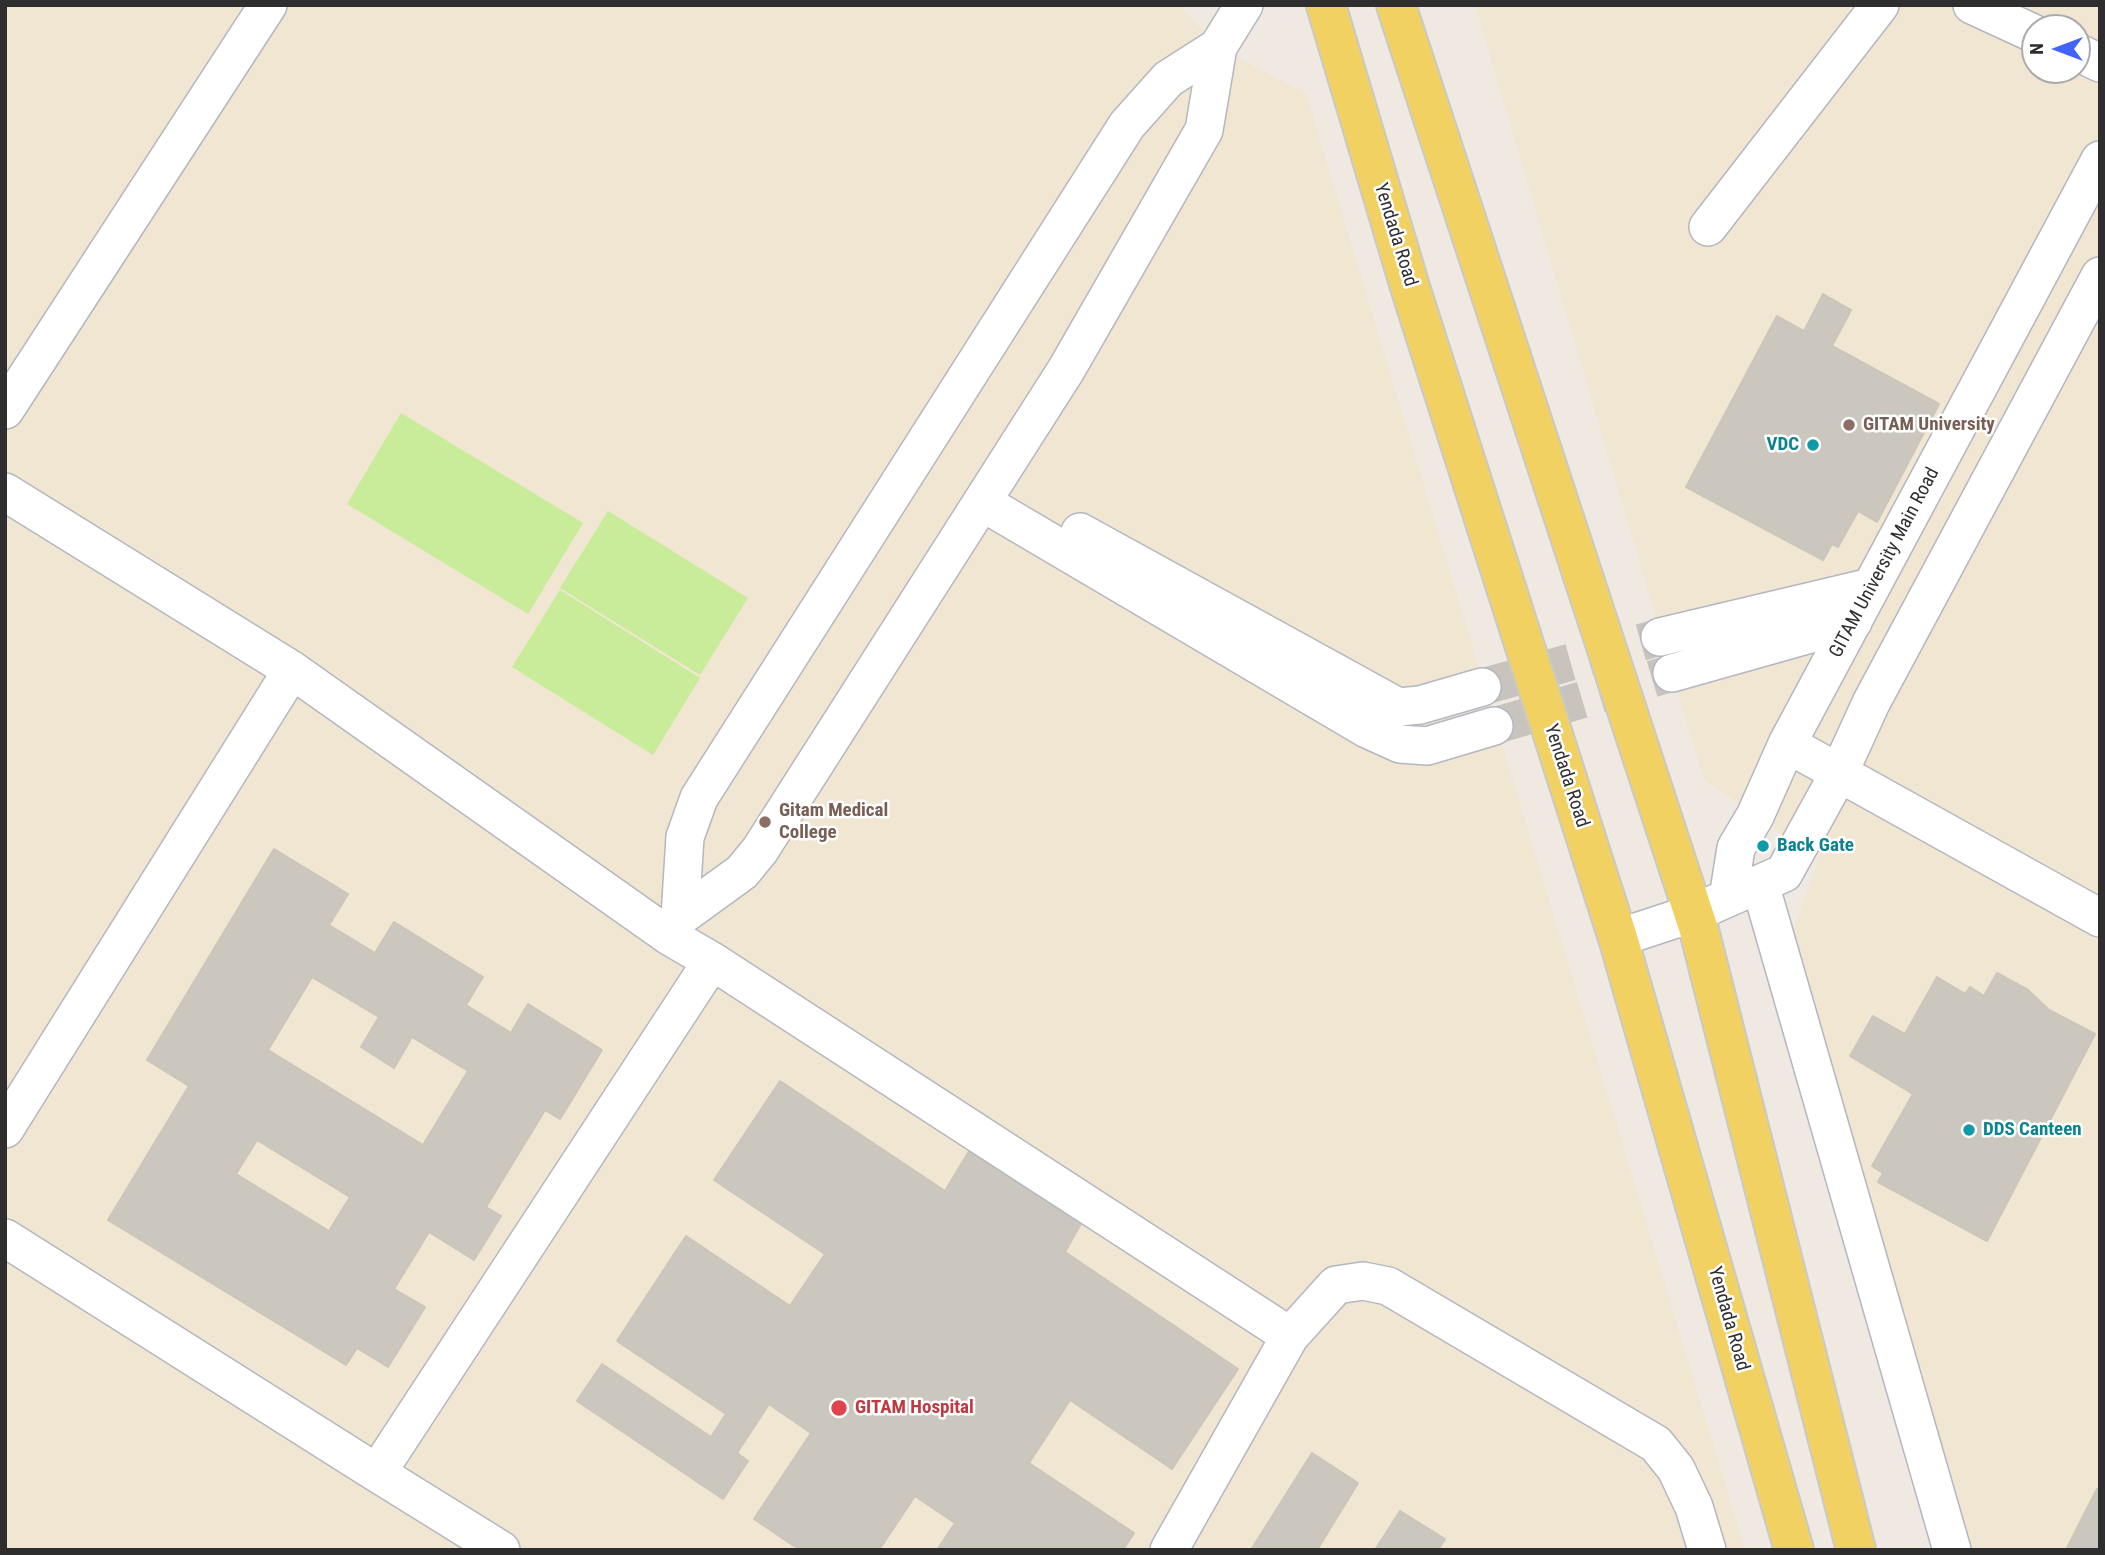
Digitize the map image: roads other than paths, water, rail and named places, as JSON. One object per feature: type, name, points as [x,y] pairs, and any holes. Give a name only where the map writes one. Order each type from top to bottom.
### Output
[{"type":"main road","name":"Yendada Road","points":[[1326,5],[1410,287],[1618,937],[1794,1550]]},
{"type":"main road","points":[[1396,5],[1694,913],[1856,1550]]},
{"type":"street","points":[[5,410],[268,5]]},
{"type":"street","points":[[674,927],[743,872],[760,850],[1066,370],[1204,130],[1218,47],[1244,5]]},
{"type":"street","points":[[1708,227],[1880,5]]},
{"type":"street","points":[[1972,5],[2021,28]]},
{"type":"street","points":[[674,927],[685,837],[699,798],[1127,125],[1168,79],[1218,47]]},
{"type":"street","name":"GITAM University Main Road","points":[[1744,891],[1735,848],[1755,816],[1787,744],[2100,160]]},
{"type":"street","points":[[1618,937],[1694,913],[1784,873],[1839,773],[1871,702],[2100,276]]},
{"type":"street","points":[[5,492],[292,670],[674,927],[712,961],[1290,1336]]},
{"type":"street","points":[[988,493],[1398,707],[1420,705],[1482,687]]},
{"type":"street","points":[[988,493],[1367,729],[1400,744],[1427,746],[1494,726]]},
{"type":"street","points":[[1660,637],[1871,587]]},
{"type":"street","points":[[1672,673],[1853,622]]},
{"type":"street","points":[[5,1129],[292,670]]},
{"type":"street","points":[[1787,744],[2100,918]]},
{"type":"street","points":[[1744,891],[1952,1550]]},
{"type":"street","points":[[377,1473],[712,961]]},
{"type":"street","points":[[5,1238],[501,1550]]},
{"type":"street","points":[[1169,1550],[1290,1336],[1336,1285],[1363,1281],[1388,1286],[1656,1444],[1676,1469],[1694,1507],[1707,1550]]},
{"type":"tunnel","points":[[1482,687],[1660,637]]},
{"type":"tunnel","points":[[1494,726],[1672,673]]},
{"type":"place","name":"GITAM University","points":[[1849,425]]},
{"type":"place","name":"VDC","points":[[1813,445]]},
{"type":"place","name":"Gitam Medical College","points":[[765,822]]},
{"type":"place","name":"Back Gate","points":[[1763,846]]},
{"type":"place","name":"DDS Canteen","points":[[1969,1130]]},
{"type":"place","name":"GITAM Hospital","points":[[839,1408]]}]
